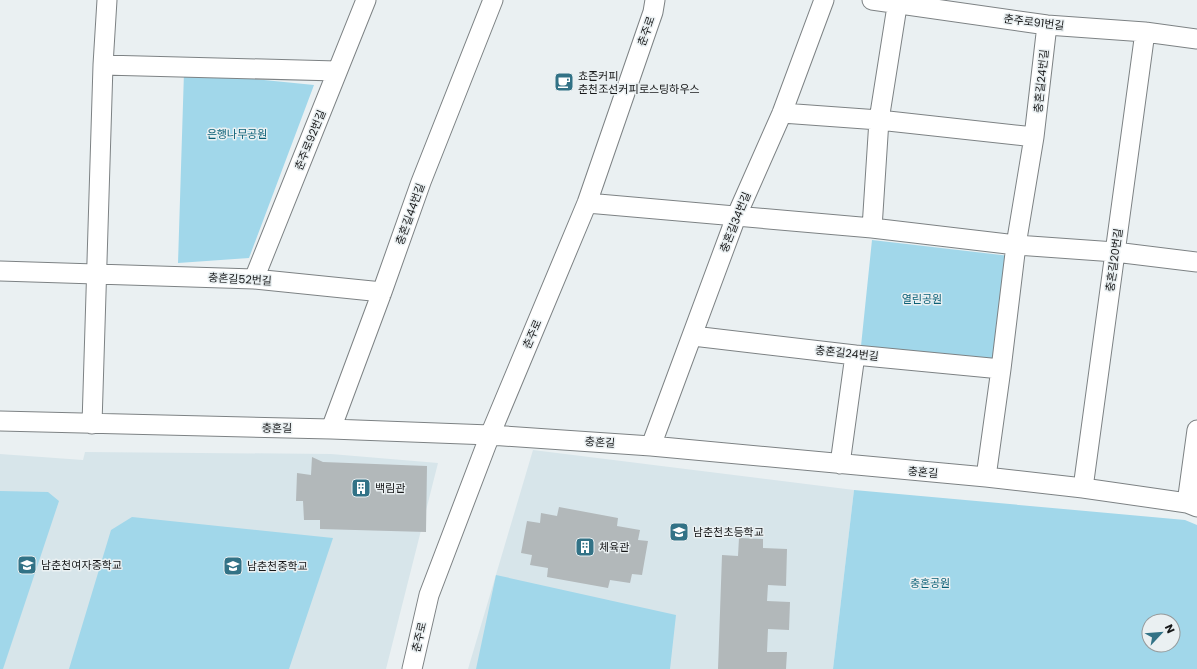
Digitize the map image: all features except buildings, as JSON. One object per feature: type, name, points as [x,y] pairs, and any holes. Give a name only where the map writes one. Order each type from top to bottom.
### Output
[{"type":"street","points":[[92,424],[103,65],[107,0]]},
{"type":"street","name":"춘주로92번길","points":[[254,279],[366,0]]},
{"type":"street","name":"충혼길44번길","points":[[331,429],[421,182],[493,0]]},
{"type":"street","name":"춘주로","points":[[412,669],[429,596],[490,435],[588,203],[653,12],[655,0]]},
{"type":"street","name":"충혼길34번길","points":[[651,446],[736,217],[782,113],[824,0]]},
{"type":"street","name":"춘주로91번길","points":[[872,0],[898,2],[1047,25],[1145,32],[1197,39]]},
{"type":"street","points":[[872,228],[879,120],[898,2]]},
{"type":"street","name":"충혼길24번길","points":[[986,477],[1016,244],[1034,136],[1047,25]]},
{"type":"street","name":"충혼길20번길","points":[[1083,488],[1145,32]]},
{"type":"street","points":[[103,65],[337,71]]},
{"type":"street","points":[[782,113],[879,120],[1034,136]]},
{"type":"street","points":[[588,203],[872,228],[1016,244],[1115,252],[1197,262]]},
{"type":"street","name":"충혼길52번길","points":[[0,271],[254,279],[382,292]]},
{"type":"street","name":"충혼길24번길","points":[[693,336],[855,355],[1001,369]]},
{"type":"street","points":[[840,464],[855,355]]},
{"type":"street","name":"충혼길","points":[[0,421],[331,429],[490,435],[651,446],[986,477],[1083,488],[1192,505]]},
{"type":"street","points":[[1192,505],[1197,430]]},
{"type":"shaded area","name":"남춘천초등학교","points":[[533,450],[854,490],[833,669],[468,669]]},
{"type":"shaded area","name":"남춘천중학교","points":[[85,452],[331,454],[438,463],[386,669],[0,669],[0,454],[83,460]]},
{"type":"green space","name":"은행나무공원","points":[[184,72],[314,85],[249,258],[178,263]]},
{"type":"green space","name":"열린공원","points":[[872,240],[1010,256],[998,359],[861,346]]},
{"type":"green space","name":"충혼공원","points":[[854,490],[1185,520],[1197,525],[1197,669],[833,669]]},
{"type":"green space","points":[[0,491],[48,492],[59,501],[3,669],[0,669]]},
{"type":"green space","points":[[132,517],[333,538],[289,669],[69,669],[111,530]]},
{"type":"green space","points":[[496,575],[676,615],[670,669],[476,669]]},
{"type":"place","name":"쵸즌커피 춘천조선커피로스팅하우스","points":[[564,82]]},
{"type":"place","name":"백림관","points":[[361,488]]},
{"type":"place","name":"남춘천초등학교","points":[[679,532]]},
{"type":"place","name":"체육관","points":[[585,547]]},
{"type":"place","name":"남춘천여자중학교","points":[[27,565]]},
{"type":"place","name":"남춘천중학교","points":[[233,566]]}]
